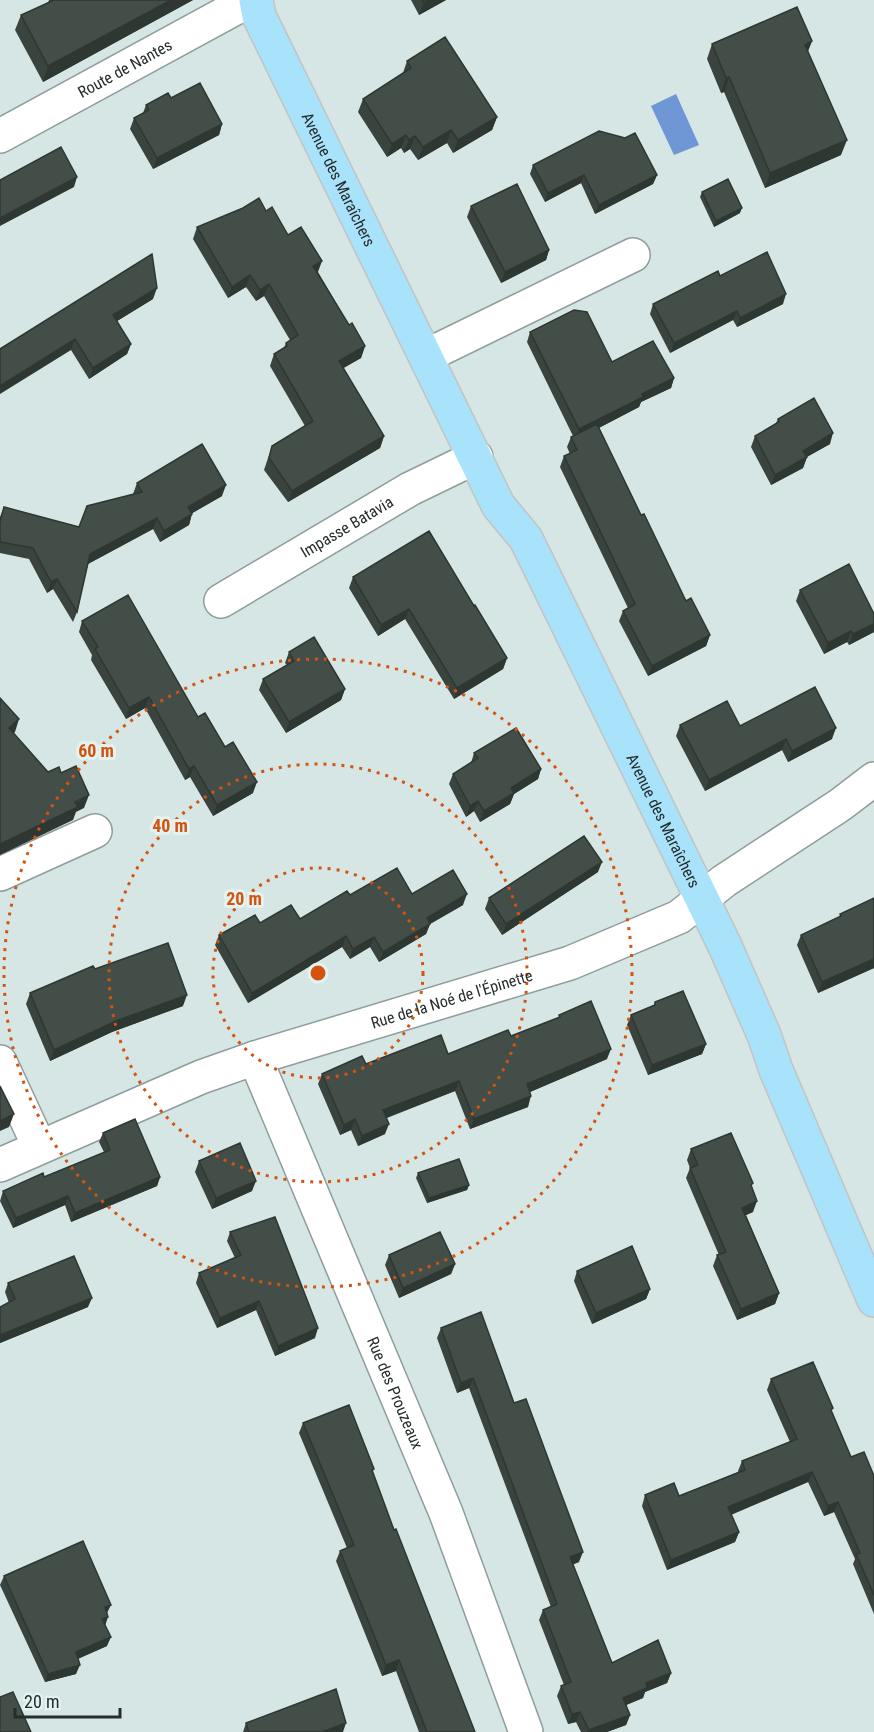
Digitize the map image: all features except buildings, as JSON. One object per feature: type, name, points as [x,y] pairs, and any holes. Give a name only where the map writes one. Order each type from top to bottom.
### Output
[{"type":"main road","name":"Avenue des Maraîchers","points":[[256,0],[259,16],[498,505],[526,539],[703,899],[764,1035],[776,1070],[874,1300]]},
{"type":"street","name":"Route de Nantes","points":[[0,136],[250,0]]},
{"type":"street","points":[[426,356],[633,255]]},
{"type":"street","name":"Impasse Batavia","points":[[221,602],[410,489],[476,457]]},
{"type":"street","name":"Rue de la Noé de l'Épinette","points":[[0,1165],[201,1077],[255,1058],[570,963],[679,917],[724,881],[840,805],[874,779]]},
{"type":"street","points":[[0,874],[94,831]]},
{"type":"street","name":"Rue des Prouzeaux","points":[[255,1058],[446,1513],[526,1732]]},
{"type":"street","points":[[0,1062],[39,1146]]},
{"type":"water","points":[[676,94],[699,145],[674,155],[651,106]]}]
